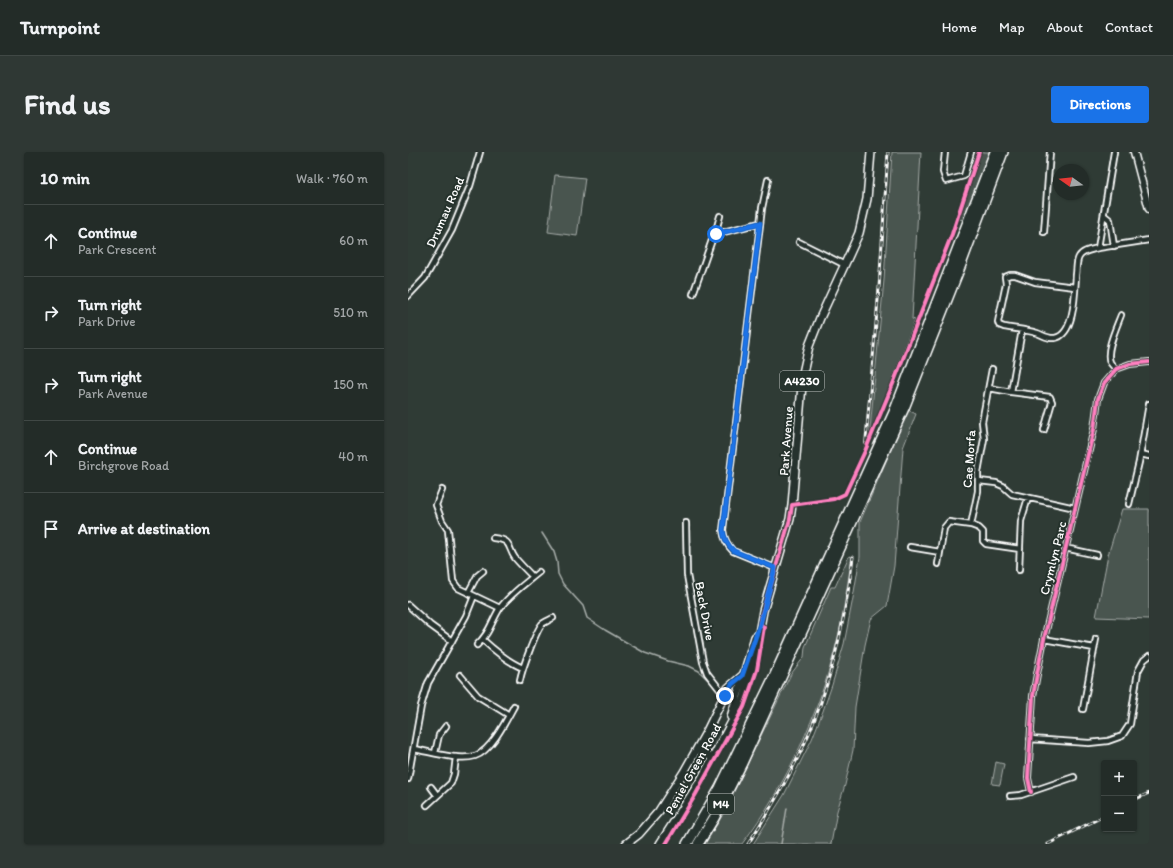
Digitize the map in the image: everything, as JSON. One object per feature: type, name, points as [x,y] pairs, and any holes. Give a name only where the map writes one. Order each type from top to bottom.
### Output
[{"type":"highway","name":"M4","points":[[687,844],[720,788],[774,677],[896,410],[996,152]]},
{"type":"highway","name":"M4","points":[[698,844],[714,818],[742,763],[904,408],[960,267],[1003,152]]},
{"type":"main road","name":"A4230","points":[[845,265],[859,233],[864,217],[871,152]]},
{"type":"main road","name":"Park Avenue","points":[[738,690],[760,624],[790,519],[804,367],[809,346],[820,318],[845,265]]},
{"type":"main road","name":"Park Avenue","points":[[749,681],[760,624]]},
{"type":"main road","points":[[626,844],[639,834],[659,811],[680,779],[732,684],[742,676]]},
{"type":"main road","points":[[725,696],[729,692],[738,690],[745,686],[749,681]]},
{"type":"main road","name":"Peniel Green Road","points":[[660,844],[713,758],[744,698],[749,681]]},
{"type":"main road","name":"Peniel Green Road","points":[[729,725],[738,690]]},
{"type":"main road","points":[[697,749],[713,758]]},
{"type":"street","name":"Drumau Road","points":[[408,296],[425,278],[452,230],[470,186],[480,152]]},
{"type":"street","points":[[945,152],[943,172],[946,181],[964,176],[971,152]]},
{"type":"street","points":[[1044,232],[1050,152]]},
{"type":"street","points":[[1098,248],[1105,216],[1114,152]]},
{"type":"street","points":[[1134,152],[1149,209]]},
{"type":"street","points":[[768,180],[760,223],[723,530],[725,540],[729,547],[734,551],[775,568]]},
{"type":"street","points":[[693,294],[712,240],[716,234],[720,216]]},
{"type":"street","points":[[1105,216],[1110,220],[1114,246]]},
{"type":"street","points":[[716,234],[760,223]]},
{"type":"street","points":[[1075,287],[1035,282],[1015,275],[1010,275],[1006,278],[998,322],[999,325],[1040,334],[1047,337],[1060,337],[1069,326],[1075,287],[1077,263],[1079,256],[1086,251],[1098,248],[1149,240]]},
{"type":"street","points":[[799,242],[845,265]]},
{"type":"street","points":[[1121,316],[1111,340],[1108,357],[1110,363],[1116,369],[1130,364],[1149,362]]},
{"type":"street","points":[[1011,392],[1022,330]]},
{"type":"street","name":"Cae Morfa","points":[[971,525],[978,492],[978,472],[984,439],[982,422],[992,368]]},
{"type":"street","name":"Crymlyn Parc","points":[[1031,792],[1028,778],[1030,738],[1034,696],[1044,639],[1094,429],[1098,399],[1104,383],[1116,369]]},
{"type":"street","points":[[989,388],[1050,397],[1052,399],[1052,406],[1044,430]]},
{"type":"street","points":[[1129,504],[1141,454],[1149,404]]},
{"type":"street","points":[[1141,454],[1149,456]]},
{"type":"street","points":[[979,481],[1003,486],[1012,494],[1075,508]]},
{"type":"street","points":[[442,490],[436,505],[442,521],[448,530],[453,581],[458,588],[500,608]]},
{"type":"street","points":[[1019,570],[1021,521],[1028,498]]},
{"type":"street","points":[[938,564],[944,528],[949,522],[971,525],[979,528],[983,532],[984,543],[1020,549]]},
{"type":"street","name":"Back Drive","points":[[686,523],[687,575],[703,662],[707,673],[725,696]]},
{"type":"street","points":[[493,538],[499,538],[510,545],[514,556],[533,577]]},
{"type":"street","points":[[910,547],[940,552]]},
{"type":"street","points":[[1065,548],[1098,555]]},
{"type":"street","points":[[468,593],[477,576],[483,571]]},
{"type":"street","points":[[477,645],[489,632],[500,608],[510,597],[539,572]]},
{"type":"street","points":[[408,779],[421,706],[428,683],[466,616],[474,596]]},
{"type":"street","points":[[408,605],[430,625],[452,641]]},
{"type":"street","points":[[520,680],[523,668],[538,630],[542,624],[553,618]]},
{"type":"street","points":[[1083,709],[1096,638]]},
{"type":"street","points":[[1044,639],[1094,648]]},
{"type":"street","points":[[483,640],[494,650],[517,666],[523,668]]},
{"type":"street","points":[[1030,738],[1089,743],[1108,741],[1122,736],[1130,724],[1138,671],[1144,660],[1149,656]]},
{"type":"street","points":[[460,674],[478,696],[510,715]]},
{"type":"street","points":[[414,749],[456,757],[475,756],[489,747],[510,715],[514,706]]},
{"type":"street","points":[[435,753],[439,735],[446,726]]},
{"type":"street","points":[[427,805],[451,783],[454,774],[456,757]]},
{"type":"street","points":[[1010,796],[1021,795],[1074,777]]},
{"type":"street","points":[[431,787],[438,795]]},
{"type":"shaded area","points":[[892,152],[921,152],[912,319],[915,320],[869,440],[884,280]]},
{"type":"shaded area","points":[[981,152],[989,152],[963,220],[959,219]]},
{"type":"shaded area","points":[[555,175],[585,178],[577,236],[548,232]]},
{"type":"shaded area","points":[[908,410],[916,414],[903,448],[894,566],[887,606],[871,619],[865,645],[855,707],[853,750],[837,811],[831,844],[753,844],[784,795],[812,739],[823,711],[844,644],[860,557],[860,522]]},
{"type":"shaded area","points":[[1122,509],[1149,509],[1149,619],[1096,617],[1108,555]]},
{"type":"shaded area","points":[[849,556],[852,557],[844,610],[830,668],[811,721],[787,773],[758,821],[742,844],[705,844],[722,816],[791,674],[804,657],[805,647],[831,587],[835,587]]},
{"type":"shaded area","points":[[996,762],[1004,764],[1000,785],[992,784]]},
{"type":"waterway","points":[[542,533],[554,552],[558,574],[563,584],[583,606],[587,618],[645,653],[689,666],[699,671],[709,681]]},
{"type":"waterway","points":[[781,844],[787,808]]},
{"type":"railway","points":[[865,451],[879,288],[888,152]]},
{"type":"railway","points":[[748,844],[770,809],[803,747],[822,701],[836,654],[846,606],[853,557]]},
{"type":"railway","points":[[1137,799],[1149,793]]},
{"type":"railway","points":[[1048,844],[1101,818]]},
{"type":"cycle path","points":[[666,844],[696,794],[744,707],[757,670],[764,627],[760,624],[790,519],[792,505],[834,499],[845,494],[895,379],[952,234],[979,152]]},
{"type":"cycle path","points":[[1031,792],[1028,778],[1033,696],[1044,639],[1094,429],[1098,399],[1104,383],[1116,369],[1130,364],[1149,362]]},
{"type":"route","points":[[716,234],[760,223],[723,535],[729,547],[734,551],[775,568],[760,624],[742,676],[728,688],[725,696]]}]
